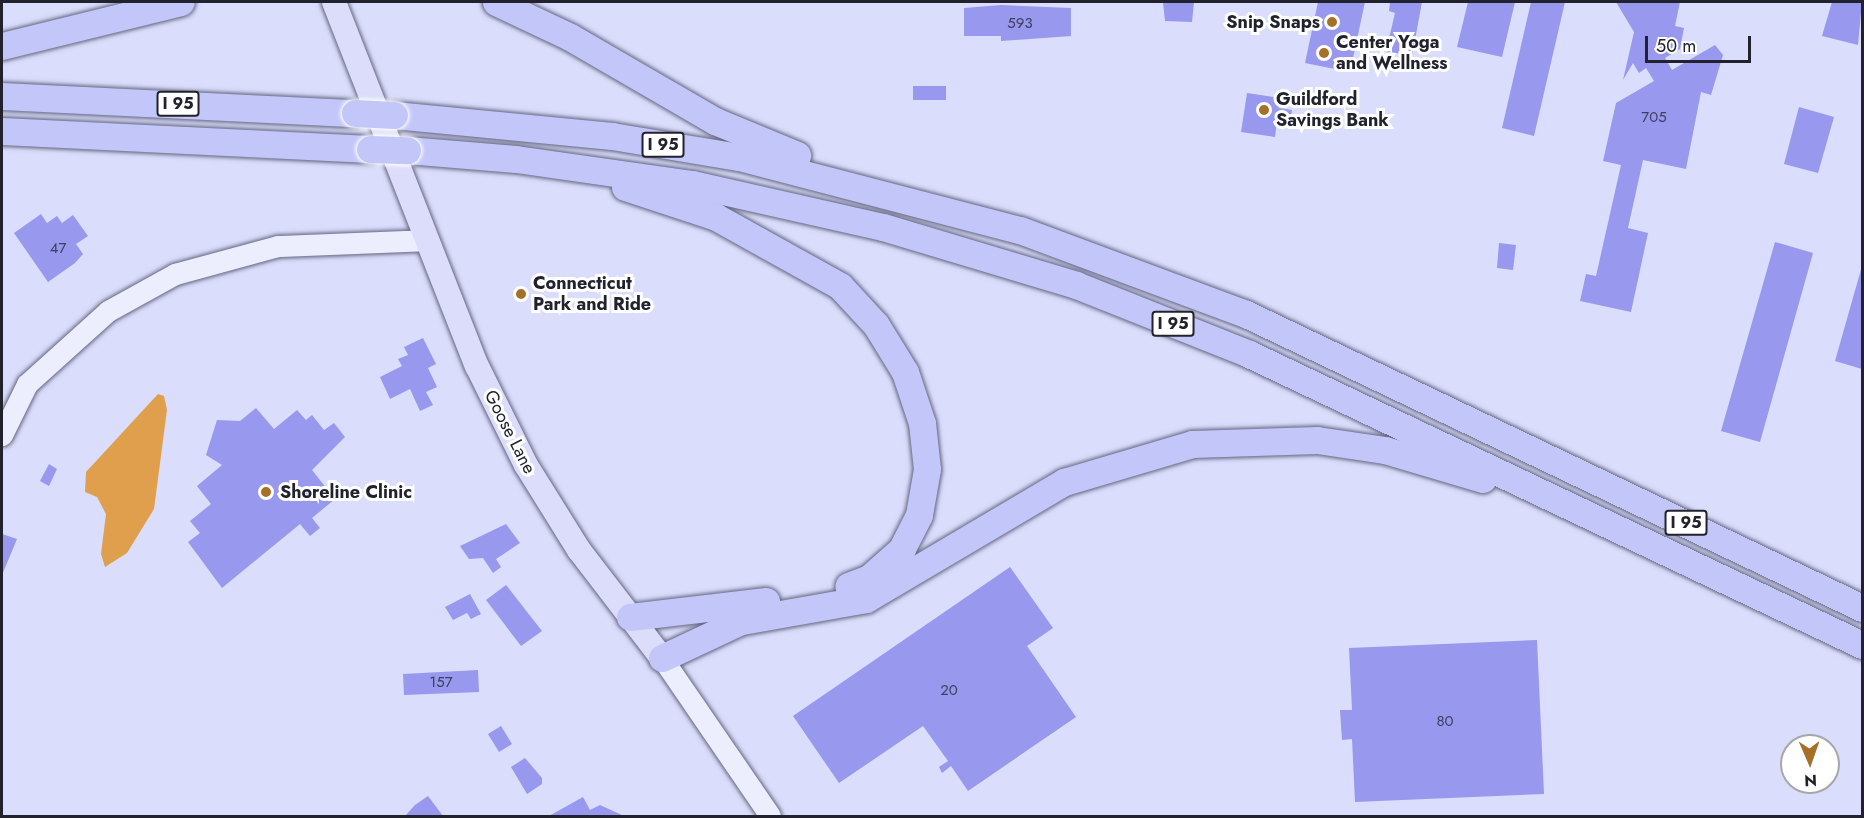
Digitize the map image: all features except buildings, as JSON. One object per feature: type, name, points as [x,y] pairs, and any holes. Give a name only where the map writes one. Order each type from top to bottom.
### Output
[{"type":"highway","points":[[2,46],[181,2]]},
{"type":"highway","points":[[496,2],[570,36],[748,137],[928,203]]},
{"type":"highway","name":"I 95","points":[[2,96],[355,112],[487,121],[728,155],[928,203],[1128,268],[1246,314],[1863,608]]},
{"type":"highway","name":"I 95","points":[[2,131],[435,151],[608,170],[797,206],[1076,285],[1249,354],[1863,645]]},
{"type":"highway","points":[[435,151],[631,188],[716,217],[840,286],[876,326],[904,372],[922,423],[927,469],[920,514],[902,549],[869,578],[830,593],[630,617]]},
{"type":"highway","points":[[662,658],[741,621],[866,599],[1064,482],[1192,444],[1317,440],[1385,450],[1472,475],[1664,549]]},
{"type":"main road","name":"Goose Lane","points":[[334,2],[477,366],[526,465],[630,617],[662,658]]},
{"type":"street","points":[[2,435],[27,384],[108,311],[175,274],[278,246],[426,240]]},
{"type":"street","name":"Goose Lane","points":[[662,658],[770,816]]},
{"type":"shaded area","points":[[158,394],[164,396],[167,410],[154,509],[127,553],[105,567],[101,554],[106,514],[97,497],[85,492],[86,472]]},
{"type":"place","name":"Snip Snaps","points":[[1332,22]]},
{"type":"place","name":"Center Yoga and Wellness","points":[[1324,53]]},
{"type":"place","name":"Guildford Savings Bank","points":[[1264,110]]},
{"type":"place","name":"Connecticut Park and Ride","points":[[521,294]]},
{"type":"place","name":"Shoreline Clinic","points":[[266,492]]}]
